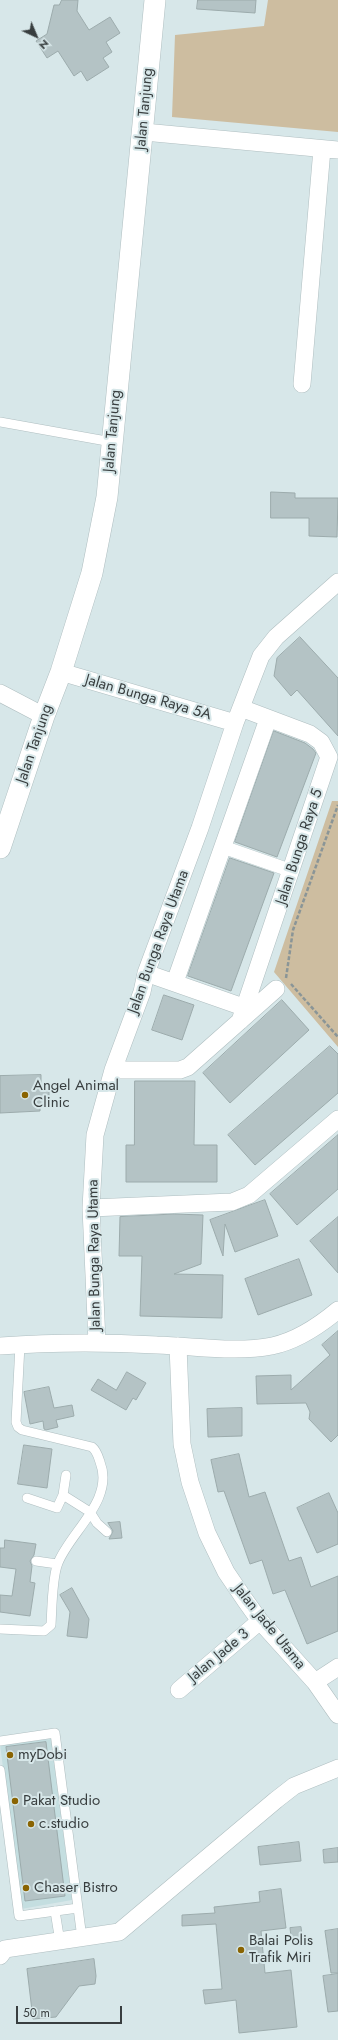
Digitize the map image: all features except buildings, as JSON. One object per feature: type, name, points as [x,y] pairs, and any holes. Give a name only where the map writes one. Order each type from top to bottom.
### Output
[{"type":"street","name":"Jalan Tanjung","points":[[0,848],[44,716],[61,672],[92,573],[107,497],[144,132],[155,0]]},
{"type":"street","points":[[144,132],[330,150],[302,384]]},
{"type":"street","name":"Jalan Bunga Raya Utama","points":[[97,1342],[91,1208],[95,1135],[114,1070],[142,992],[146,973],[200,828],[238,716],[261,656],[268,644],[338,582]]},
{"type":"street","name":"Jalan Bunga Raya 5A","points":[[61,672],[238,716]]},
{"type":"street","points":[[0,693],[44,716]]},
{"type":"street","name":"Jalan Bunga Raya 5","points":[[238,716],[268,719],[310,734],[321,742],[329,757],[243,1014]]},
{"type":"street","points":[[175,982],[268,719]]},
{"type":"street","points":[[223,847],[292,871]]},
{"type":"street","points":[[146,973],[175,982],[243,1014]]},
{"type":"street","points":[[114,1070],[180,1070],[188,1067],[243,1014],[276,989]]},
{"type":"street","points":[[91,1208],[218,1204],[232,1202],[249,1195],[338,1119]]},
{"type":"street","name":"Jalan Bunga Raya Utama","points":[[0,1346],[97,1342],[246,1349],[274,1346],[294,1338],[338,1310]]},
{"type":"street","name":"Jalan Jade Utama","points":[[178,1346],[182,1444],[190,1482],[207,1533],[226,1572],[260,1621],[315,1682],[338,1715]]},
{"type":"street","name":"Jalan Jade 3","points":[[179,1690],[260,1621]]},
{"type":"street","points":[[315,1682],[338,1667]]},
{"type":"street","points":[[2,1950],[119,1932],[294,1786],[338,1768]]},
{"type":"lane","points":[[0,422],[112,442]]},
{"type":"lane","points":[[0,1629],[44,1631],[49,1628],[51,1625],[57,1564],[98,1500],[103,1486],[102,1467],[96,1450],[86,1444],[22,1430],[18,1427],[16,1422],[20,1345]]},
{"type":"lane","points":[[27,1498],[57,1508],[63,1495],[66,1475]]},
{"type":"lane","points":[[63,1495],[90,1512],[97,1523],[107,1532]]},
{"type":"lane","points":[[36,1561],[57,1564]]},
{"type":"lane","points":[[0,1741],[55,1733],[82,1938]]},
{"type":"lane","points":[[0,1770],[19,1916],[78,1908]]},
{"type":"lane","points":[[55,1911],[60,1942]]},
{"type":"path","points":[[338,805],[293,930],[286,977],[338,1038]]},
{"type":"shaded area","points":[[268,0],[338,0],[338,132],[172,117],[175,35],[264,26]]},
{"type":"shaded area","points":[[332,801],[338,801],[338,1047],[274,972]]},
{"type":"shaded area","points":[[51,1739],[72,1900],[21,1909],[0,1744]]},
{"type":"place","name":"Angel Animal Clinic","points":[[25,1095]]},
{"type":"place","name":"myDobi","points":[[10,1755]]},
{"type":"place","name":"Pakat Studio","points":[[15,1801]]},
{"type":"place","name":"c.studio","points":[[31,1824]]},
{"type":"place","name":"Chaser Bistro","points":[[26,1888]]},
{"type":"place","name":"Balai Polis Trafik Miri","points":[[241,1950]]}]
